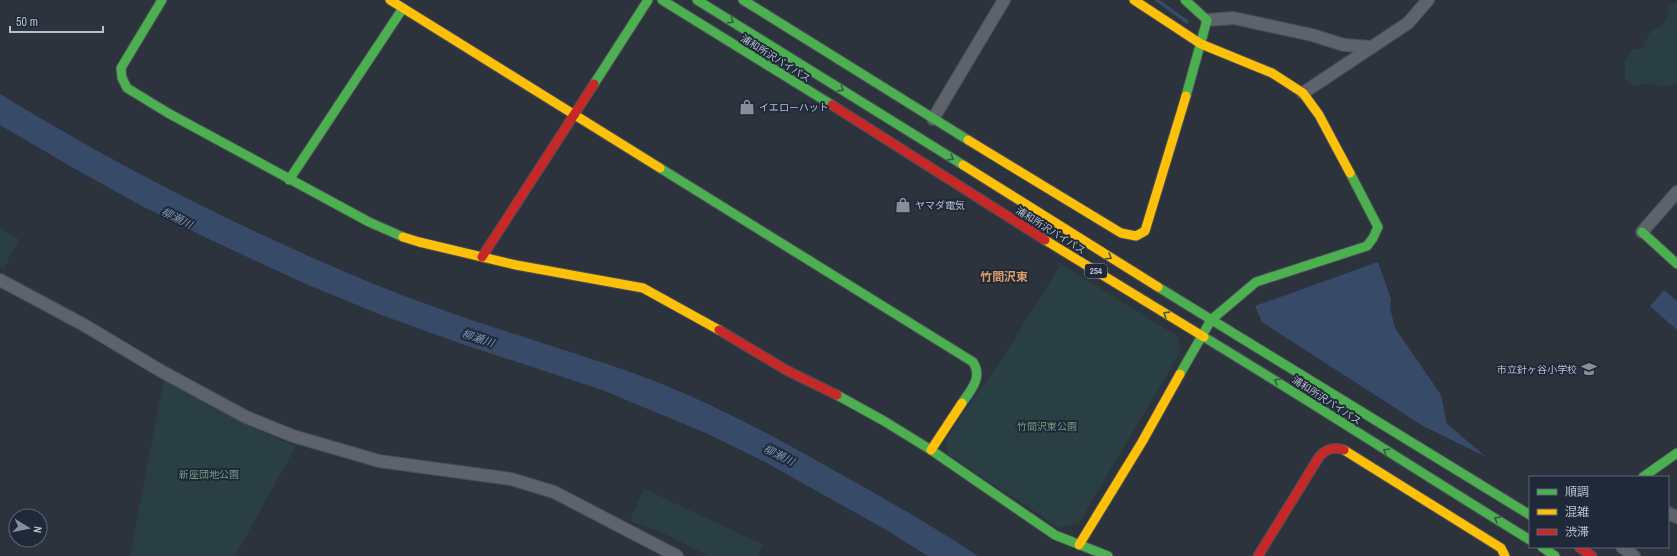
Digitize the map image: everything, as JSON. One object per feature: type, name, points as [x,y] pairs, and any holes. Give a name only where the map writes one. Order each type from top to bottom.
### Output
[{"type":"main road","points":[[390,0],[973,362],[976,365],[978,376],[975,383],[931,450]]},
{"type":"main road","points":[[482,257],[648,0]]},
{"type":"main road","name":"浦和所沢バイパス","points":[[662,0],[929,165],[1069,255],[1298,394],[1338,421],[1529,539]]},
{"type":"main road","name":"浦和所沢バイパス","points":[[698,0],[1211,320],[1529,514]]},
{"type":"main road","points":[[742,0],[933,119],[1121,233],[1136,236],[1145,230],[1207,20],[1185,0]]},
{"type":"main road","points":[[1079,545],[1142,442],[1203,337],[1211,320],[1256,282],[1367,246],[1378,227],[1319,115],[1303,93],[1272,73],[1201,44],[1134,0]]},
{"type":"main road","points":[[161,1],[121,68],[123,82],[127,88],[168,113],[289,180],[369,222],[401,236],[419,242],[535,269],[643,288],[689,312],[788,371],[865,410],[931,450],[1055,535],[1108,556]]},
{"type":"main road","points":[[289,180],[403,8]]},
{"type":"main road","points":[[1642,232],[1677,264]]},
{"type":"main road","points":[[1258,556],[1319,457],[1324,451],[1334,447],[1342,448],[1490,540],[1501,548],[1505,556]]},
{"type":"main road","points":[[1644,476],[1677,453]]},
{"type":"main road","points":[[1580,548],[1592,556]]},
{"type":"main road","points":[[1543,550],[1555,556]]},
{"type":"street","points":[[933,119],[1004,0]]},
{"type":"street","points":[[1303,93],[1408,23],[1428,0]]},
{"type":"street","points":[[1207,20],[1234,18],[1312,35],[1344,45],[1371,47]]},
{"type":"street","points":[[1642,232],[1677,192]]},
{"type":"street","points":[[0,280],[84,325],[161,371],[246,417],[293,436],[379,461],[511,479],[554,492],[677,556]]},
{"type":"street","points":[[1623,548],[1634,556]]},
{"type":"green space","points":[[1677,0],[1677,83],[1660,87],[1652,83],[1633,86],[1625,80],[1625,61],[1633,49],[1643,49],[1645,41],[1651,31],[1662,26],[1666,20],[1669,5],[1676,3]]},
{"type":"green space","points":[[0,229],[19,239],[4,268],[0,266]]},
{"type":"green space","name":"竹間沢東公園","points":[[1061,264],[1177,336],[1181,351],[1079,523],[1060,528],[949,455],[945,440],[1005,354]]},
{"type":"green space","name":"新座団地公園","points":[[164,379],[271,436],[296,446],[235,556],[130,556]]},
{"type":"green space","points":[[644,489],[764,545],[758,556],[709,556],[667,535],[631,521]]},
{"type":"water","name":"柳瀬川","points":[[0,94],[90,147],[183,196],[230,220],[326,264],[445,311],[649,379],[710,405],[772,436],[870,490],[978,556],[928,556],[888,531],[767,463],[706,433],[602,390],[465,345],[384,316],[308,285],[213,241],[142,206],[0,125]]},
{"type":"water","points":[[1378,262],[1391,299],[1390,308],[1395,328],[1441,395],[1447,424],[1486,457],[1423,426],[1262,322],[1255,306]]},
{"type":"water","points":[[1664,290],[1677,301],[1677,330],[1650,306]]},
{"type":"waterway","points":[[1157,0],[1187,22]]},
{"type":"traffic: fast","points":[[162,0],[121,68],[122,78],[127,88],[168,113],[369,222],[403,237]]},
{"type":"traffic: fast","points":[[594,84],[648,0]]},
{"type":"traffic: fast","points":[[662,0],[832,105]]},
{"type":"traffic: fast","points":[[697,0],[963,165]]},
{"type":"traffic: fast","points":[[743,0],[968,140]]},
{"type":"traffic: fast","points":[[1185,0],[1207,20],[1186,96]]},
{"type":"traffic: fast","points":[[289,180],[403,8]]},
{"type":"traffic: fast","points":[[660,168],[973,362],[977,373],[975,383],[962,403]]},
{"type":"traffic: fast","points":[[1180,374],[1211,320],[1256,282],[1367,246],[1378,227],[1350,173]]},
{"type":"traffic: fast","points":[[1642,232],[1677,264]]},
{"type":"traffic: fast","points":[[1158,287],[1529,514]]},
{"type":"traffic: fast","points":[[1204,337],[1529,539]]},
{"type":"traffic: fast","points":[[837,395],[884,421],[931,450],[1055,535],[1108,556]]},
{"type":"traffic: fast","points":[[1644,476],[1677,453]]},
{"type":"traffic: fast","points":[[1543,548],[1555,556]]},
{"type":"traffic: slow","points":[[390,0],[660,168]]},
{"type":"traffic: slow","points":[[1134,0],[1201,44],[1272,73],[1303,93],[1319,115],[1350,173]]},
{"type":"traffic: slow","points":[[968,140],[1121,233],[1136,236],[1145,231],[1186,96]]},
{"type":"traffic: slow","points":[[963,165],[1158,287]]},
{"type":"traffic: slow","points":[[403,237],[516,265],[643,288],[719,330]]},
{"type":"traffic: slow","points":[[1045,240],[1204,337]]},
{"type":"traffic: slow","points":[[1079,545],[1142,442],[1180,374]]},
{"type":"traffic: slow","points":[[931,450],[962,403]]},
{"type":"traffic: slow","points":[[1344,450],[1501,548],[1505,556]]},
{"type":"traffic: jam","points":[[482,257],[594,84]]},
{"type":"traffic: jam","points":[[832,105],[1045,240]]},
{"type":"traffic: jam","points":[[719,330],[788,371],[837,395]]},
{"type":"traffic: jam","points":[[1258,556],[1319,457],[1324,452],[1333,448],[1344,450]]},
{"type":"traffic: jam","points":[[1580,548],[1592,556]]},
{"type":"place","name":"イエローハット","points":[[747,107]]},
{"type":"place","name":"ヤマダ電気","points":[[903,205]]},
{"type":"place","name":"市立針ヶ谷小学校","points":[[1589,369]]},
{"type":"district","name":"竹間沢東","points":[[1004,277]]}]
